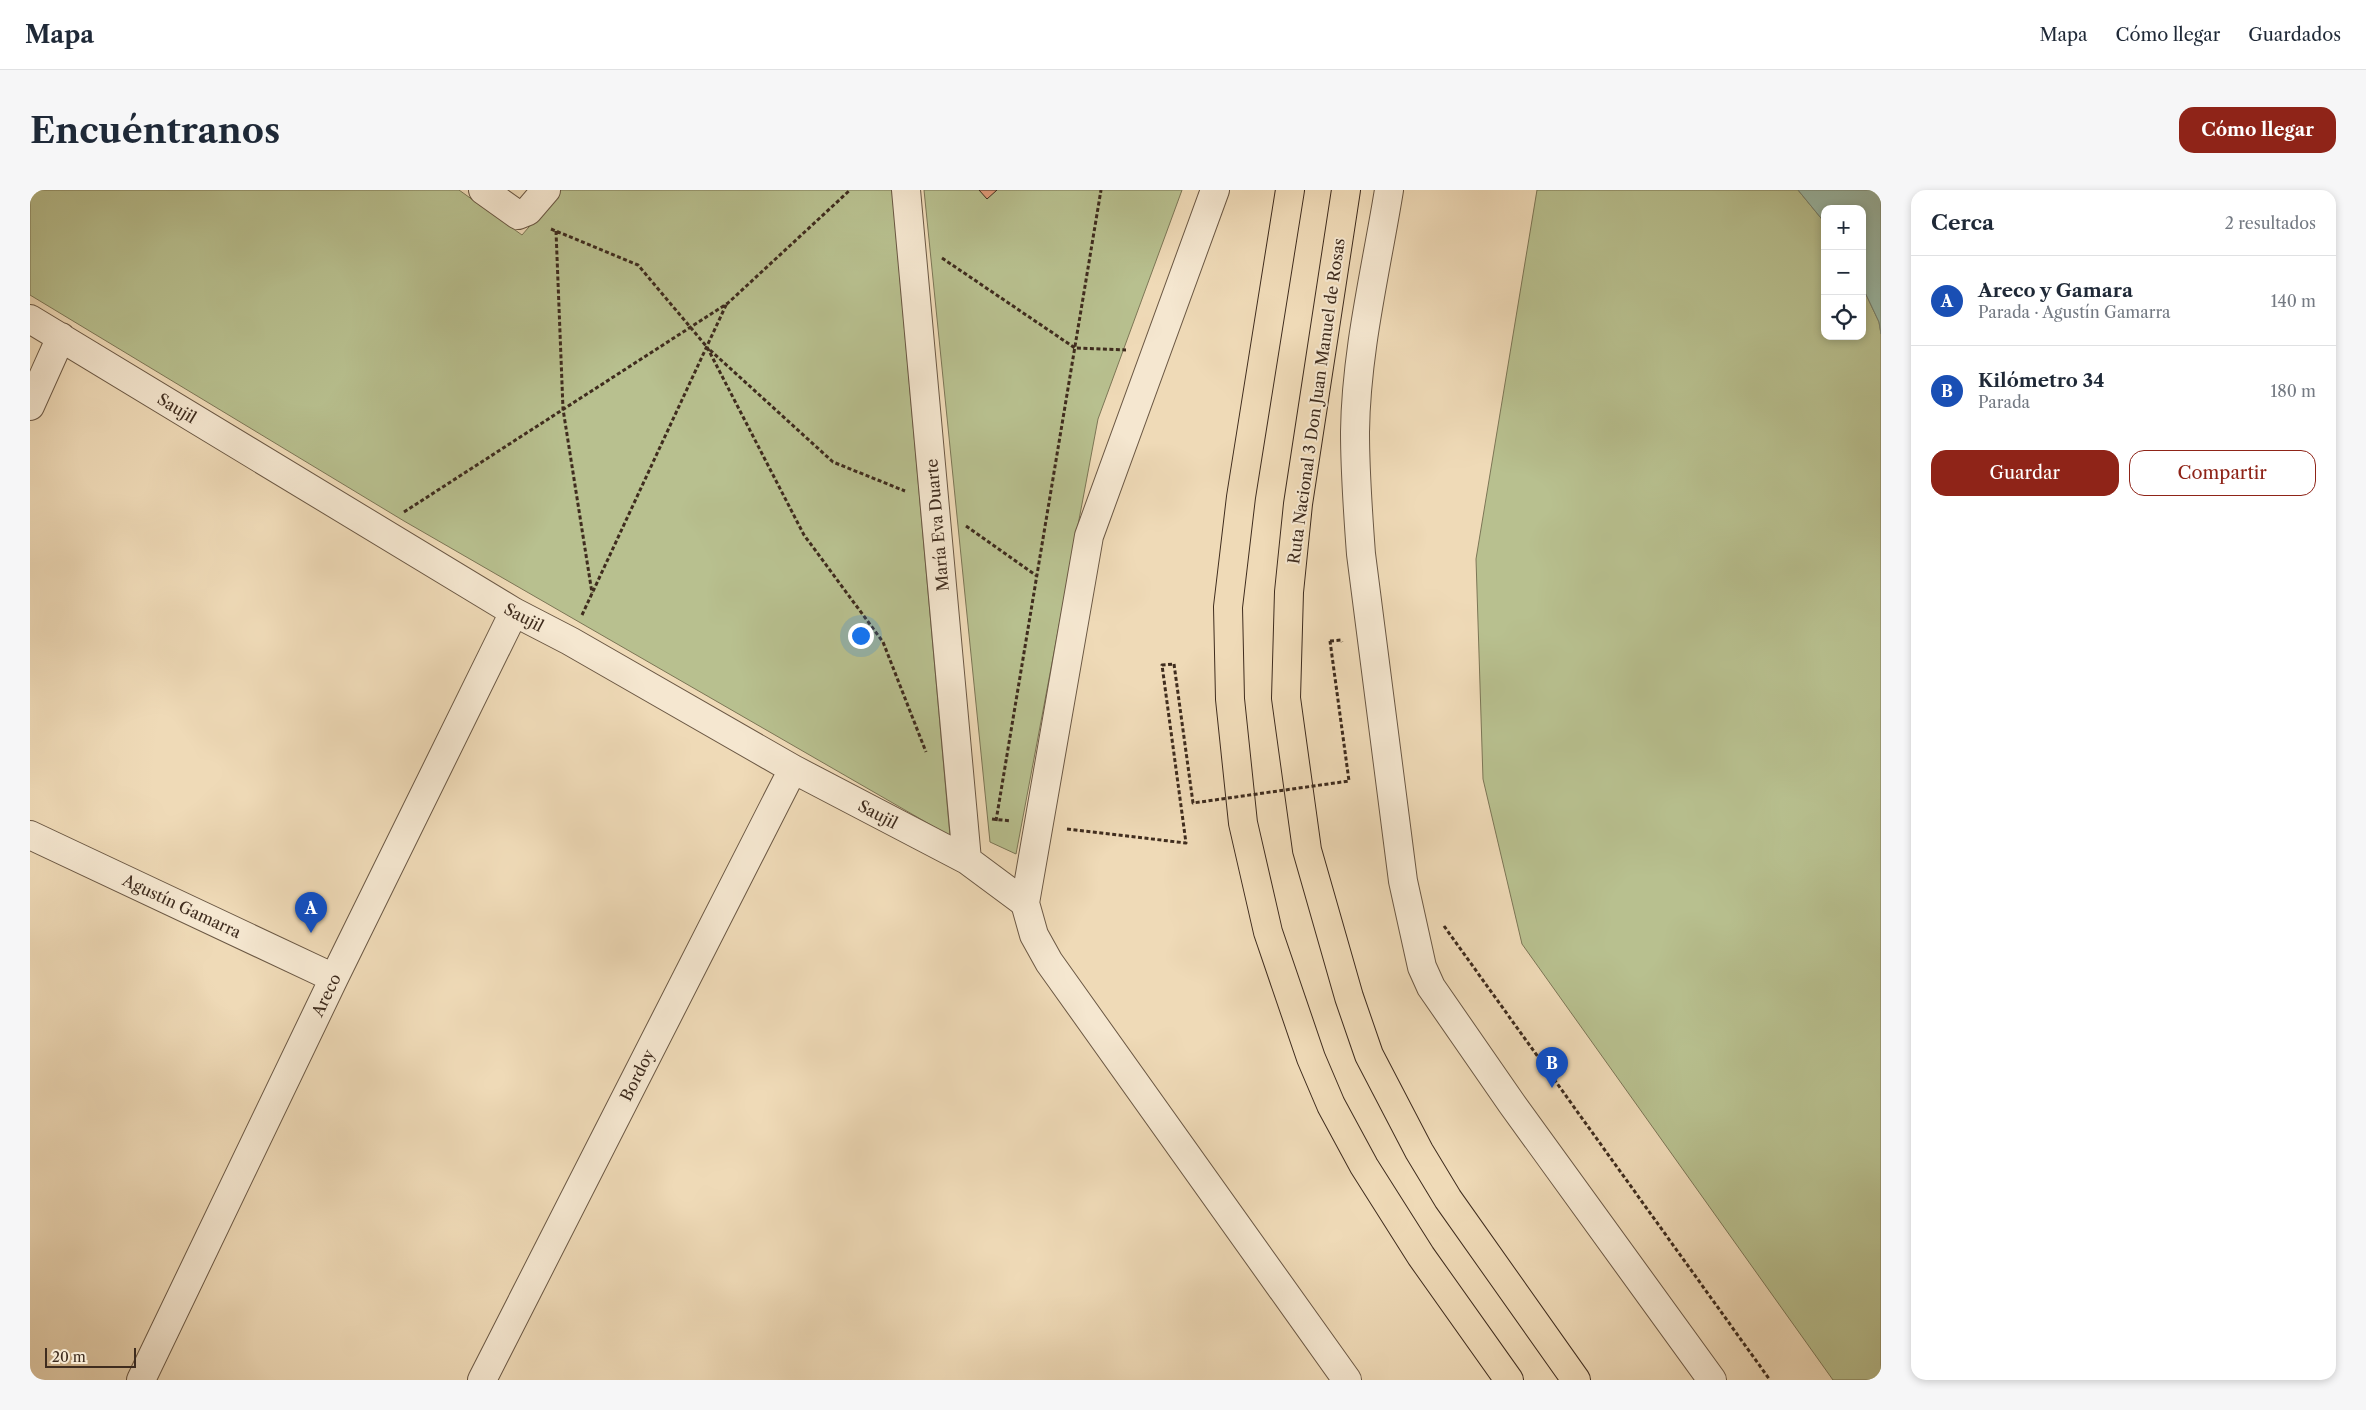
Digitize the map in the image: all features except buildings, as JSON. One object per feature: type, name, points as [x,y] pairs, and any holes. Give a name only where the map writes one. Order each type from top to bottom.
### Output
[{"type":"highway","points":[[1290,190],[1241,497],[1228,607],[1230,699],[1243,823],[1268,932],[1310,1058],[1331,1105],[1364,1166],[1421,1256],[1509,1380]]},
{"type":"highway","name":"Ruta Nacional 3 Don Juan Manuel de Rosas","points":[[1346,190],[1298,504],[1289,592],[1286,698],[1307,850],[1344,978],[1369,1055],[1419,1151],[1448,1200],[1576,1380]]},
{"type":"street","points":[[482,190],[518,215],[528,211],[546,190]]},
{"type":"street","name":"María Eva Duarte","points":[[906,190],[967,860]]},
{"type":"street","points":[[1215,190],[1089,536],[1025,902],[1034,935],[1049,962],[1347,1380]]},
{"type":"street","points":[[1389,190],[1361,354],[1355,431],[1357,500],[1361,554],[1403,881],[1422,967],[1432,987],[1512,1104],[1712,1380]]},
{"type":"street","name":"Saujil","points":[[30,319],[514,612],[570,641],[793,769],[967,860],[1025,902]]},
{"type":"street","points":[[30,406],[61,337]]},
{"type":"street","name":"Areco","points":[[141,1380],[334,978],[514,612]]},
{"type":"street","name":"Bordoy","points":[[482,1380],[793,769]]},
{"type":"street","name":"Agustín Gamarra","points":[[30,835],[334,978]]},
{"type":"path","points":[[376,529],[728,303],[850,190]]},
{"type":"path","points":[[995,829],[1101,190]]},
{"type":"path","points":[[518,215],[638,265],[707,347],[833,462],[935,503],[1037,576]]},
{"type":"path","points":[[556,231],[563,409],[592,594]]},
{"type":"path","points":[[910,236],[1075,348],[1156,351]]},
{"type":"path","points":[[570,641],[728,303]]},
{"type":"path","points":[[707,347],[804,535],[883,642],[933,770],[960,785]]},
{"type":"path","points":[[987,818],[1186,843],[1162,665],[1174,664],[1193,803],[1349,781],[1330,641],[1341,640],[1343,650]]},
{"type":"path","points":[[1442,923],[1770,1380]]},
{"type":"green space","points":[[30,190],[459,190],[522,235],[561,190],[892,190],[950,836],[404,521],[30,295]]},
{"type":"green space","points":[[924,190],[1182,190],[1098,419],[1016,854],[990,842]]},
{"type":"green space","points":[[1537,190],[1798,190],[1821,218],[1821,340],[1866,340],[1866,294],[1879,322],[1881,334],[1881,1380],[1833,1380],[1522,944],[1483,779],[1476,559]]},
{"type":"shaded area","points":[[1798,190],[1881,190],[1881,334],[1879,322],[1866,294],[1866,205],[1821,205],[1821,218]]},
{"type":"place","name":"Areco y Gamara","points":[[311,933]]},
{"type":"place","name":"Kilómetro 34","points":[[1552,1088]]}]
